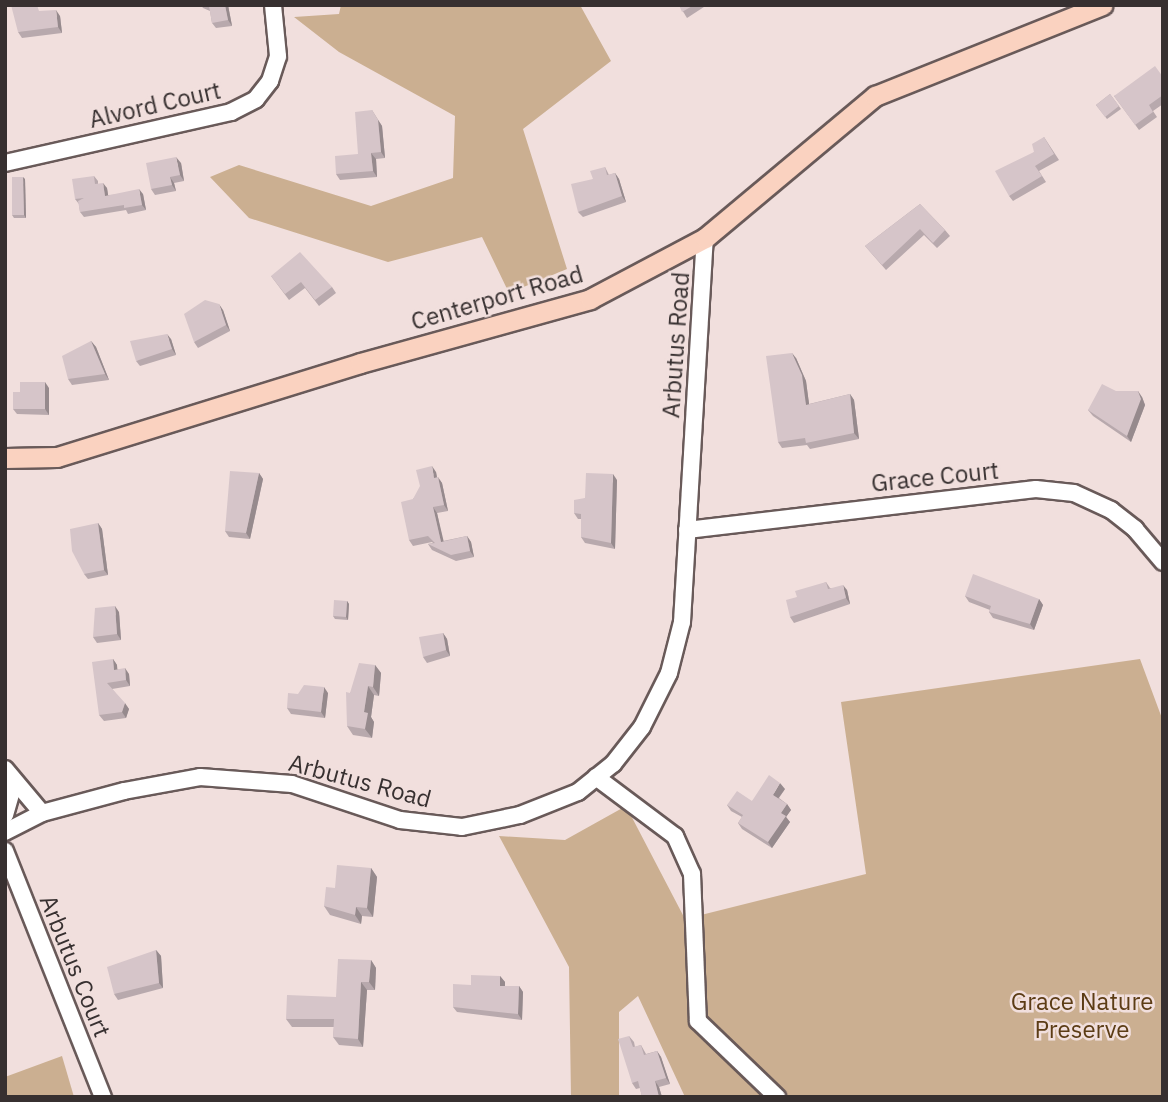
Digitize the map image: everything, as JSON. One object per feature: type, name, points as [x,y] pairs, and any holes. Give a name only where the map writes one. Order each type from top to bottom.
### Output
[{"type":"main road","name":"Centerport Road","points":[[5,458],[57,457],[360,363],[590,299],[705,238],[875,96],[1103,5]]},
{"type":"street","name":"Alvord Court","points":[[5,163],[231,112],[256,99],[271,81],[278,56],[273,5]]},
{"type":"street","name":"Arbutus Road","points":[[5,832],[42,813],[165,782],[246,777],[292,784],[400,820],[462,827],[520,815],[578,792],[596,778],[642,727],[669,673],[682,622],[705,238]]},
{"type":"street","name":"Grace Court","points":[[687,530],[1036,489],[1074,493],[1111,510],[1135,528],[1163,562]]},
{"type":"street","points":[[5,769],[14,784],[42,813]]},
{"type":"street","points":[[596,778],[675,836],[692,874],[698,1021],[777,1097]]},
{"type":"street","points":[[5,815],[14,784]]},
{"type":"street","name":"Arbutus Court","points":[[5,851],[103,1097]]},
{"type":"green space","points":[[341,5],[580,5],[611,61],[523,129],[567,269],[509,293],[482,237],[388,262],[249,218],[210,177],[239,165],[371,206],[453,178],[455,116],[339,52],[294,17],[339,14]]},
{"type":"green space","name":"Grace Nature Preserve","points":[[1140,659],[1163,721],[1163,1097],[685,1097],[638,996],[619,1012],[619,1097],[571,1097],[569,967],[499,836],[565,840],[626,806],[685,919],[866,874],[841,702]]},
{"type":"green space","points":[[62,1056],[74,1097],[5,1097],[5,1077]]},
{"type":"building","points":[[11,5],[37,5],[39,11],[56,10],[58,27],[18,32]]},
{"type":"building","points":[[206,5],[225,5],[228,20],[212,23],[209,6]]},
{"type":"building","points":[[679,5],[694,5],[682,12]]},
{"type":"building","points":[[1155,66],[1163,77],[1163,95],[1149,105],[1153,112],[1135,125],[1114,96]]},
{"type":"building","points":[[1110,94],[1119,106],[1105,117],[1096,105]]},
{"type":"building","points":[[372,110],[378,120],[381,152],[371,153],[373,171],[336,174],[335,156],[358,154],[355,112]]},
{"type":"building","points":[[1044,137],[1054,154],[1035,166],[1042,176],[1009,196],[995,171],[1034,152],[1032,144]]},
{"type":"building","points":[[176,157],[180,175],[170,177],[172,185],[151,189],[146,163]]},
{"type":"building","points":[[605,167],[607,175],[615,173],[622,196],[578,212],[571,184],[593,179],[590,171]]},
{"type":"building","points":[[94,176],[95,184],[103,183],[105,196],[139,189],[142,205],[80,212],[78,201],[84,198],[75,199],[72,179]]},
{"type":"building","points":[[12,177],[23,177],[24,215],[12,215]]},
{"type":"building","points":[[920,204],[945,230],[933,243],[920,229],[882,265],[865,246]]},
{"type":"building","points":[[300,252],[332,287],[315,300],[301,282],[285,294],[271,276]]},
{"type":"building","points":[[205,300],[219,304],[226,325],[194,342],[184,314]]},
{"type":"building","points":[[167,334],[172,349],[136,361],[130,341]]},
{"type":"building","points":[[91,341],[105,374],[68,379],[62,356]]},
{"type":"building","points":[[792,353],[802,375],[806,405],[850,394],[854,433],[806,443],[805,438],[778,442],[766,356]]},
{"type":"building","points":[[20,382],[45,382],[45,409],[13,409],[13,392],[20,392]]},
{"type":"building","points":[[1102,384],[1116,391],[1138,391],[1141,399],[1127,436],[1088,410]]},
{"type":"building","points":[[432,466],[434,478],[438,477],[444,505],[433,507],[441,542],[467,536],[470,551],[451,555],[428,544],[435,543],[428,536],[409,540],[401,502],[413,499],[420,486],[416,470]]},
{"type":"building","points":[[230,471],[259,473],[246,533],[225,531]]},
{"type":"building","points":[[586,473],[613,474],[611,543],[581,537],[581,514],[574,513],[574,500],[585,498]]},
{"type":"building","points":[[98,523],[104,570],[84,574],[72,551],[70,529]]},
{"type":"building","points":[[973,574],[1039,599],[1030,624],[989,612],[991,606],[965,596]]},
{"type":"building","points":[[826,582],[828,589],[843,585],[846,598],[790,617],[786,600],[797,597],[795,591]]},
{"type":"building","points":[[334,600],[347,601],[346,617],[333,616]]},
{"type":"building","points":[[115,606],[117,634],[93,637],[95,608]]},
{"type":"building","points":[[443,633],[446,650],[423,657],[419,637]]},
{"type":"building","points":[[113,659],[114,670],[125,668],[126,680],[107,683],[125,703],[122,712],[99,715],[92,662]]},
{"type":"building","points":[[359,663],[375,665],[373,687],[368,686],[364,712],[368,713],[365,729],[347,726],[346,692],[350,693]]},
{"type":"building","points":[[304,685],[324,687],[321,712],[287,708],[288,693],[298,694]]},
{"type":"building","points":[[769,775],[780,783],[773,795],[787,804],[781,813],[786,816],[768,842],[738,823],[743,815],[727,805],[737,791],[752,801]]},
{"type":"building","points":[[337,865],[371,868],[367,908],[356,907],[355,915],[324,906],[326,887],[335,888]]},
{"type":"building","points":[[156,950],[159,983],[114,994],[107,967]]},
{"type":"building","points":[[338,959],[371,960],[369,982],[361,982],[358,1039],[333,1037],[334,1019],[286,1019],[287,995],[336,997]]},
{"type":"building","points":[[471,975],[500,976],[500,986],[519,986],[518,1014],[453,1007],[453,984],[471,985]]},
{"type":"building","points":[[629,1036],[633,1047],[641,1045],[644,1055],[657,1051],[666,1078],[655,1081],[659,1097],[642,1097],[638,1081],[632,1083],[618,1039]]}]
